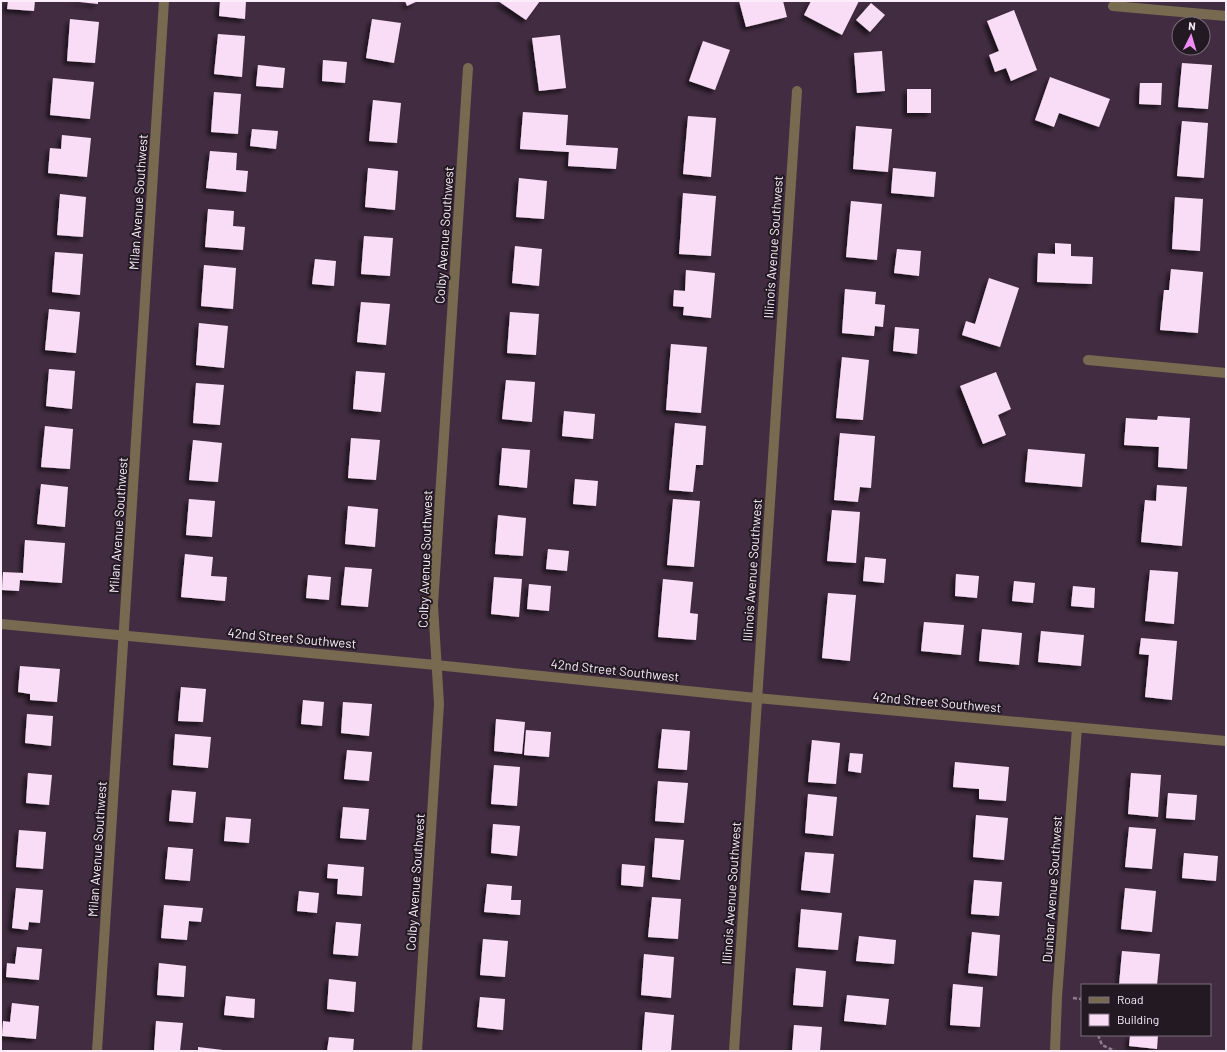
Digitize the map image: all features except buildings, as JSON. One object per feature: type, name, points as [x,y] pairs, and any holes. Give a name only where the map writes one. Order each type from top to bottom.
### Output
[{"type":"street","name":"Milan Avenue Southwest","points":[[97,1051],[164,1]]},
{"type":"street","points":[[1113,6],[1226,16]]},
{"type":"street","name":"Colby Avenue Southwest","points":[[417,1051],[439,704],[433,605],[468,68]]},
{"type":"street","name":"Illinois Avenue Southwest","points":[[734,1051],[797,91]]},
{"type":"street","points":[[1088,360],[1226,373]]},
{"type":"street","name":"42nd Street Southwest","points":[[1,624],[436,665],[756,698],[1226,741]]},
{"type":"street","name":"Dunbar Avenue Southwest","points":[[1055,1051],[1057,997],[1077,728]]},
{"type":"path","points":[[1098,1036],[1102,1045],[1115,1051]]}]
